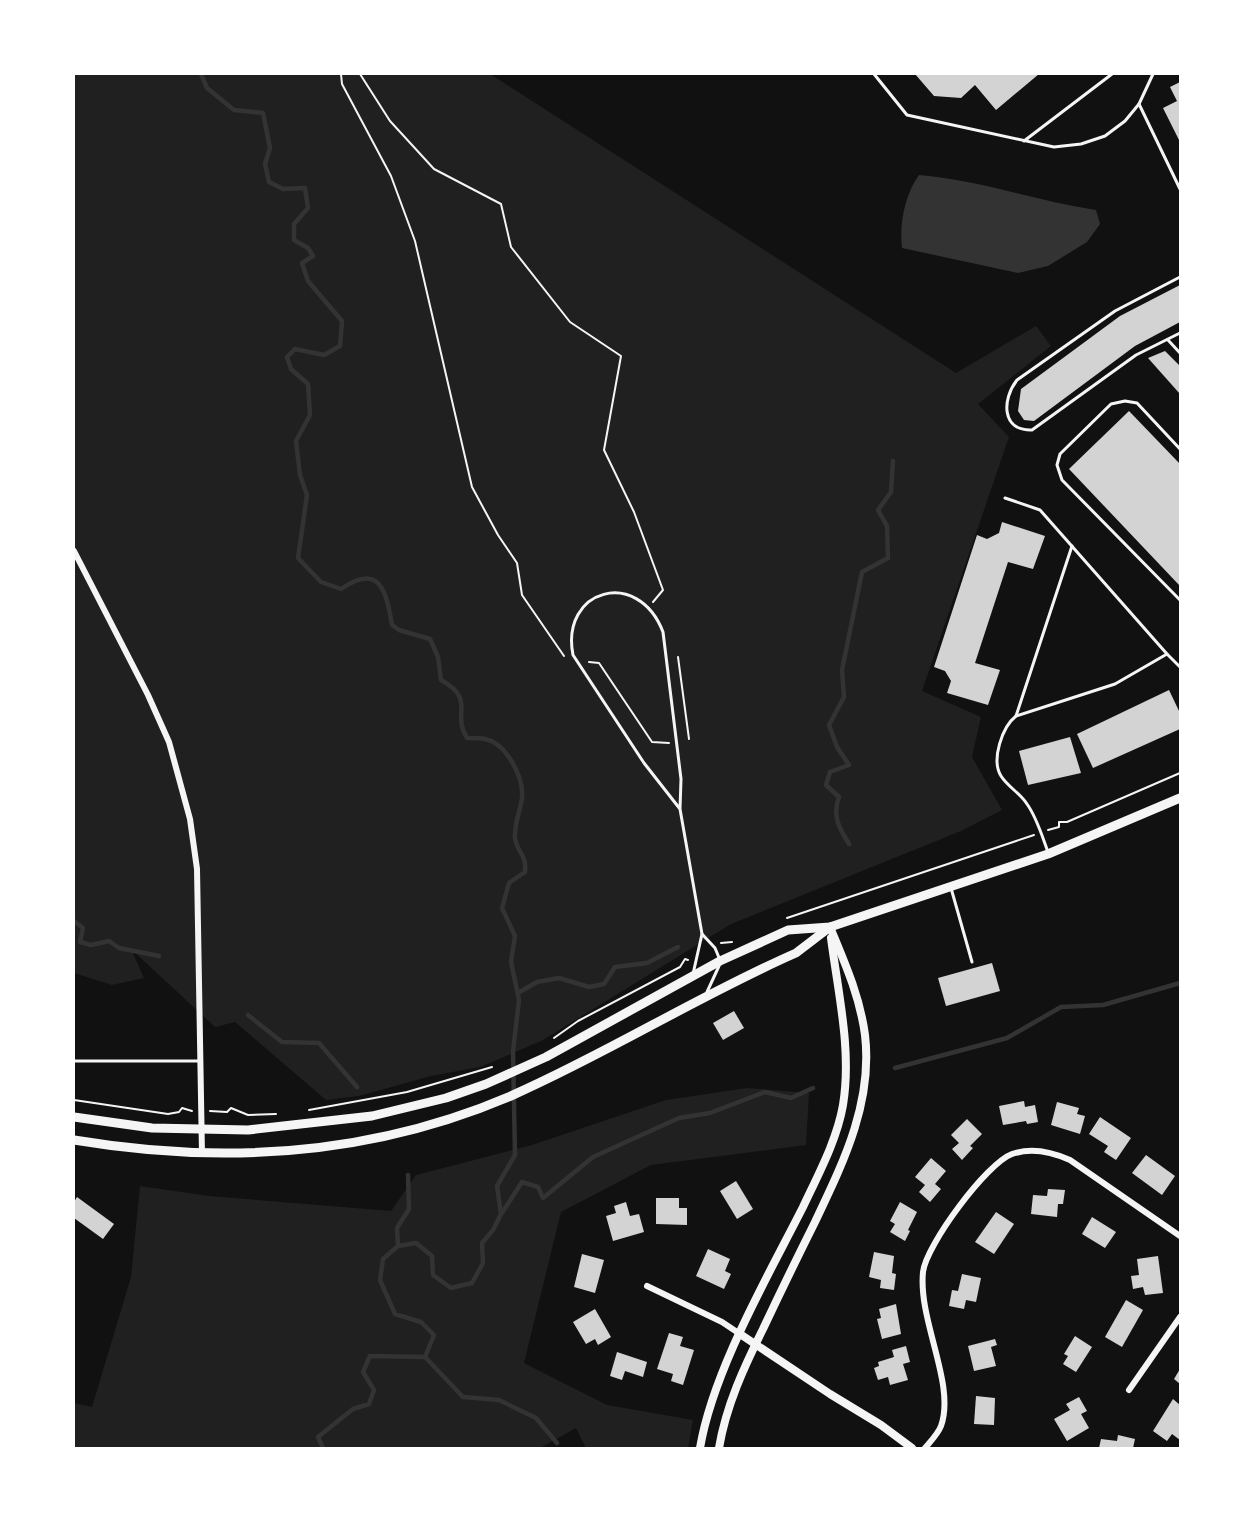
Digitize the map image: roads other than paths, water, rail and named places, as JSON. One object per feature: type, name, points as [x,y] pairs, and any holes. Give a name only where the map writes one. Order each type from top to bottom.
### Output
[{"type":"main road","points":[[74,1117],[142,1127],[201,1131],[291,1127],[372,1116],[446,1098],[486,1084],[546,1057],[720,961],[788,930],[830,927],[1048,854],[1180,798]]},
{"type":"main road","points":[[74,1140],[118,1148],[202,1155],[277,1154],[356,1143],[416,1129],[483,1106],[544,1080],[796,953],[830,927]]},
{"type":"street","points":[[74,551],[148,696],[169,742],[181,780],[197,869],[202,1155]]},
{"type":"street","points":[[700,1449],[705,1417],[740,1334],[824,1164],[843,1108],[846,1049],[830,927]]},
{"type":"street","points":[[719,1449],[724,1419],[756,1344],[849,1151],[862,1101],[867,1070],[860,1008],[853,980],[830,927]]},
{"type":"street","points":[[925,1449],[940,1427],[946,1401],[926,1318],[922,1293],[924,1269],[937,1235],[995,1164],[1010,1154],[1025,1150],[1053,1152],[1070,1160],[1180,1236]]},
{"type":"street","points":[[647,1286],[722,1322],[881,1425],[912,1449]]},
{"type":"street","points":[[1129,1390],[1180,1317]]},
{"type":"lane","points":[[874,74],[907,116],[1054,147],[1081,144],[1105,136],[1125,121],[1139,104],[1153,74],[1148,74]]},
{"type":"lane","points":[[1024,141],[1112,74]]},
{"type":"lane","points":[[1139,104],[1180,189]]},
{"type":"lane","points":[[1180,277],[1115,311],[1017,380],[1012,386],[1006,403],[1007,416],[1013,425],[1022,430],[1032,430],[1136,355],[1180,333]]},
{"type":"lane","points":[[1168,340],[1180,353]]},
{"type":"lane","points":[[1180,450],[1137,404],[1125,401],[1111,404],[1060,454],[1057,465],[1062,480],[1180,600]]},
{"type":"lane","points":[[1005,498],[1040,510],[1180,667]]},
{"type":"lane","points":[[1048,854],[1030,808],[1000,775],[998,756],[1004,730],[1016,716],[1072,546]]},
{"type":"lane","points":[[680,810],[644,763],[578,664],[570,643],[574,622],[580,610],[595,598],[615,593],[628,594],[649,606],[663,632],[681,779],[680,810],[702,934],[692,978]]},
{"type":"lane","points":[[1016,716],[1115,684],[1167,654]]},
{"type":"lane","points":[[951,886],[972,962]]},
{"type":"lane","points":[[700,1002],[714,982],[720,961],[715,948],[702,934]]},
{"type":"lane","points":[[74,1061],[199,1061]]},
{"type":"waterway","points":[[201,74],[207,88],[234,110],[263,113],[270,148],[265,164],[269,182],[283,189],[305,188],[308,208],[294,224],[294,240],[308,248],[313,256],[302,263],[308,281],[342,321],[340,346],[324,355],[295,349],[287,357],[291,369],[308,384],[310,415],[296,441],[300,475],[307,495],[298,558],[321,582],[341,589],[354,581],[365,578],[379,584],[387,601],[392,625],[399,630],[430,639],[438,657],[441,680],[452,687],[461,701],[461,721],[467,738],[485,739],[500,747],[517,771],[522,790],[515,838],[525,861],[525,872],[509,883],[502,908],[515,936],[511,962],[519,1000],[513,1051],[515,1155],[497,1186],[501,1214],[493,1230],[482,1243],[483,1263],[472,1283],[451,1288],[433,1275],[432,1256],[416,1243],[398,1246],[383,1259],[380,1280],[395,1314],[421,1322],[434,1335],[425,1357],[370,1356],[363,1372],[374,1390],[369,1404],[353,1409],[318,1437],[323,1448]]},
{"type":"waterway","points":[[849,844],[836,816],[839,797],[826,785],[830,772],[849,765],[837,747],[829,725],[844,697],[842,670],[862,572],[888,558],[887,526],[878,510],[891,492],[893,461]]},
{"type":"waterway","points":[[74,921],[83,928],[80,942],[91,945],[109,941],[119,948],[159,956]]},
{"type":"waterway","points":[[518,993],[537,982],[559,978],[589,987],[604,984],[615,967],[647,963],[678,947]]},
{"type":"waterway","points":[[895,1068],[1007,1038],[1061,1007],[1103,1005],[1180,983]]},
{"type":"waterway","points":[[248,1015],[282,1042],[319,1043],[357,1087]]},
{"type":"waterway","points":[[502,1213],[522,1182],[538,1187],[543,1198],[593,1157],[679,1118],[710,1113],[765,1092],[791,1098],[813,1088]]},
{"type":"waterway","points":[[398,1246],[397,1228],[409,1209],[408,1175]]},
{"type":"waterway","points":[[425,1357],[463,1397],[499,1400],[536,1418],[557,1443]]}]
